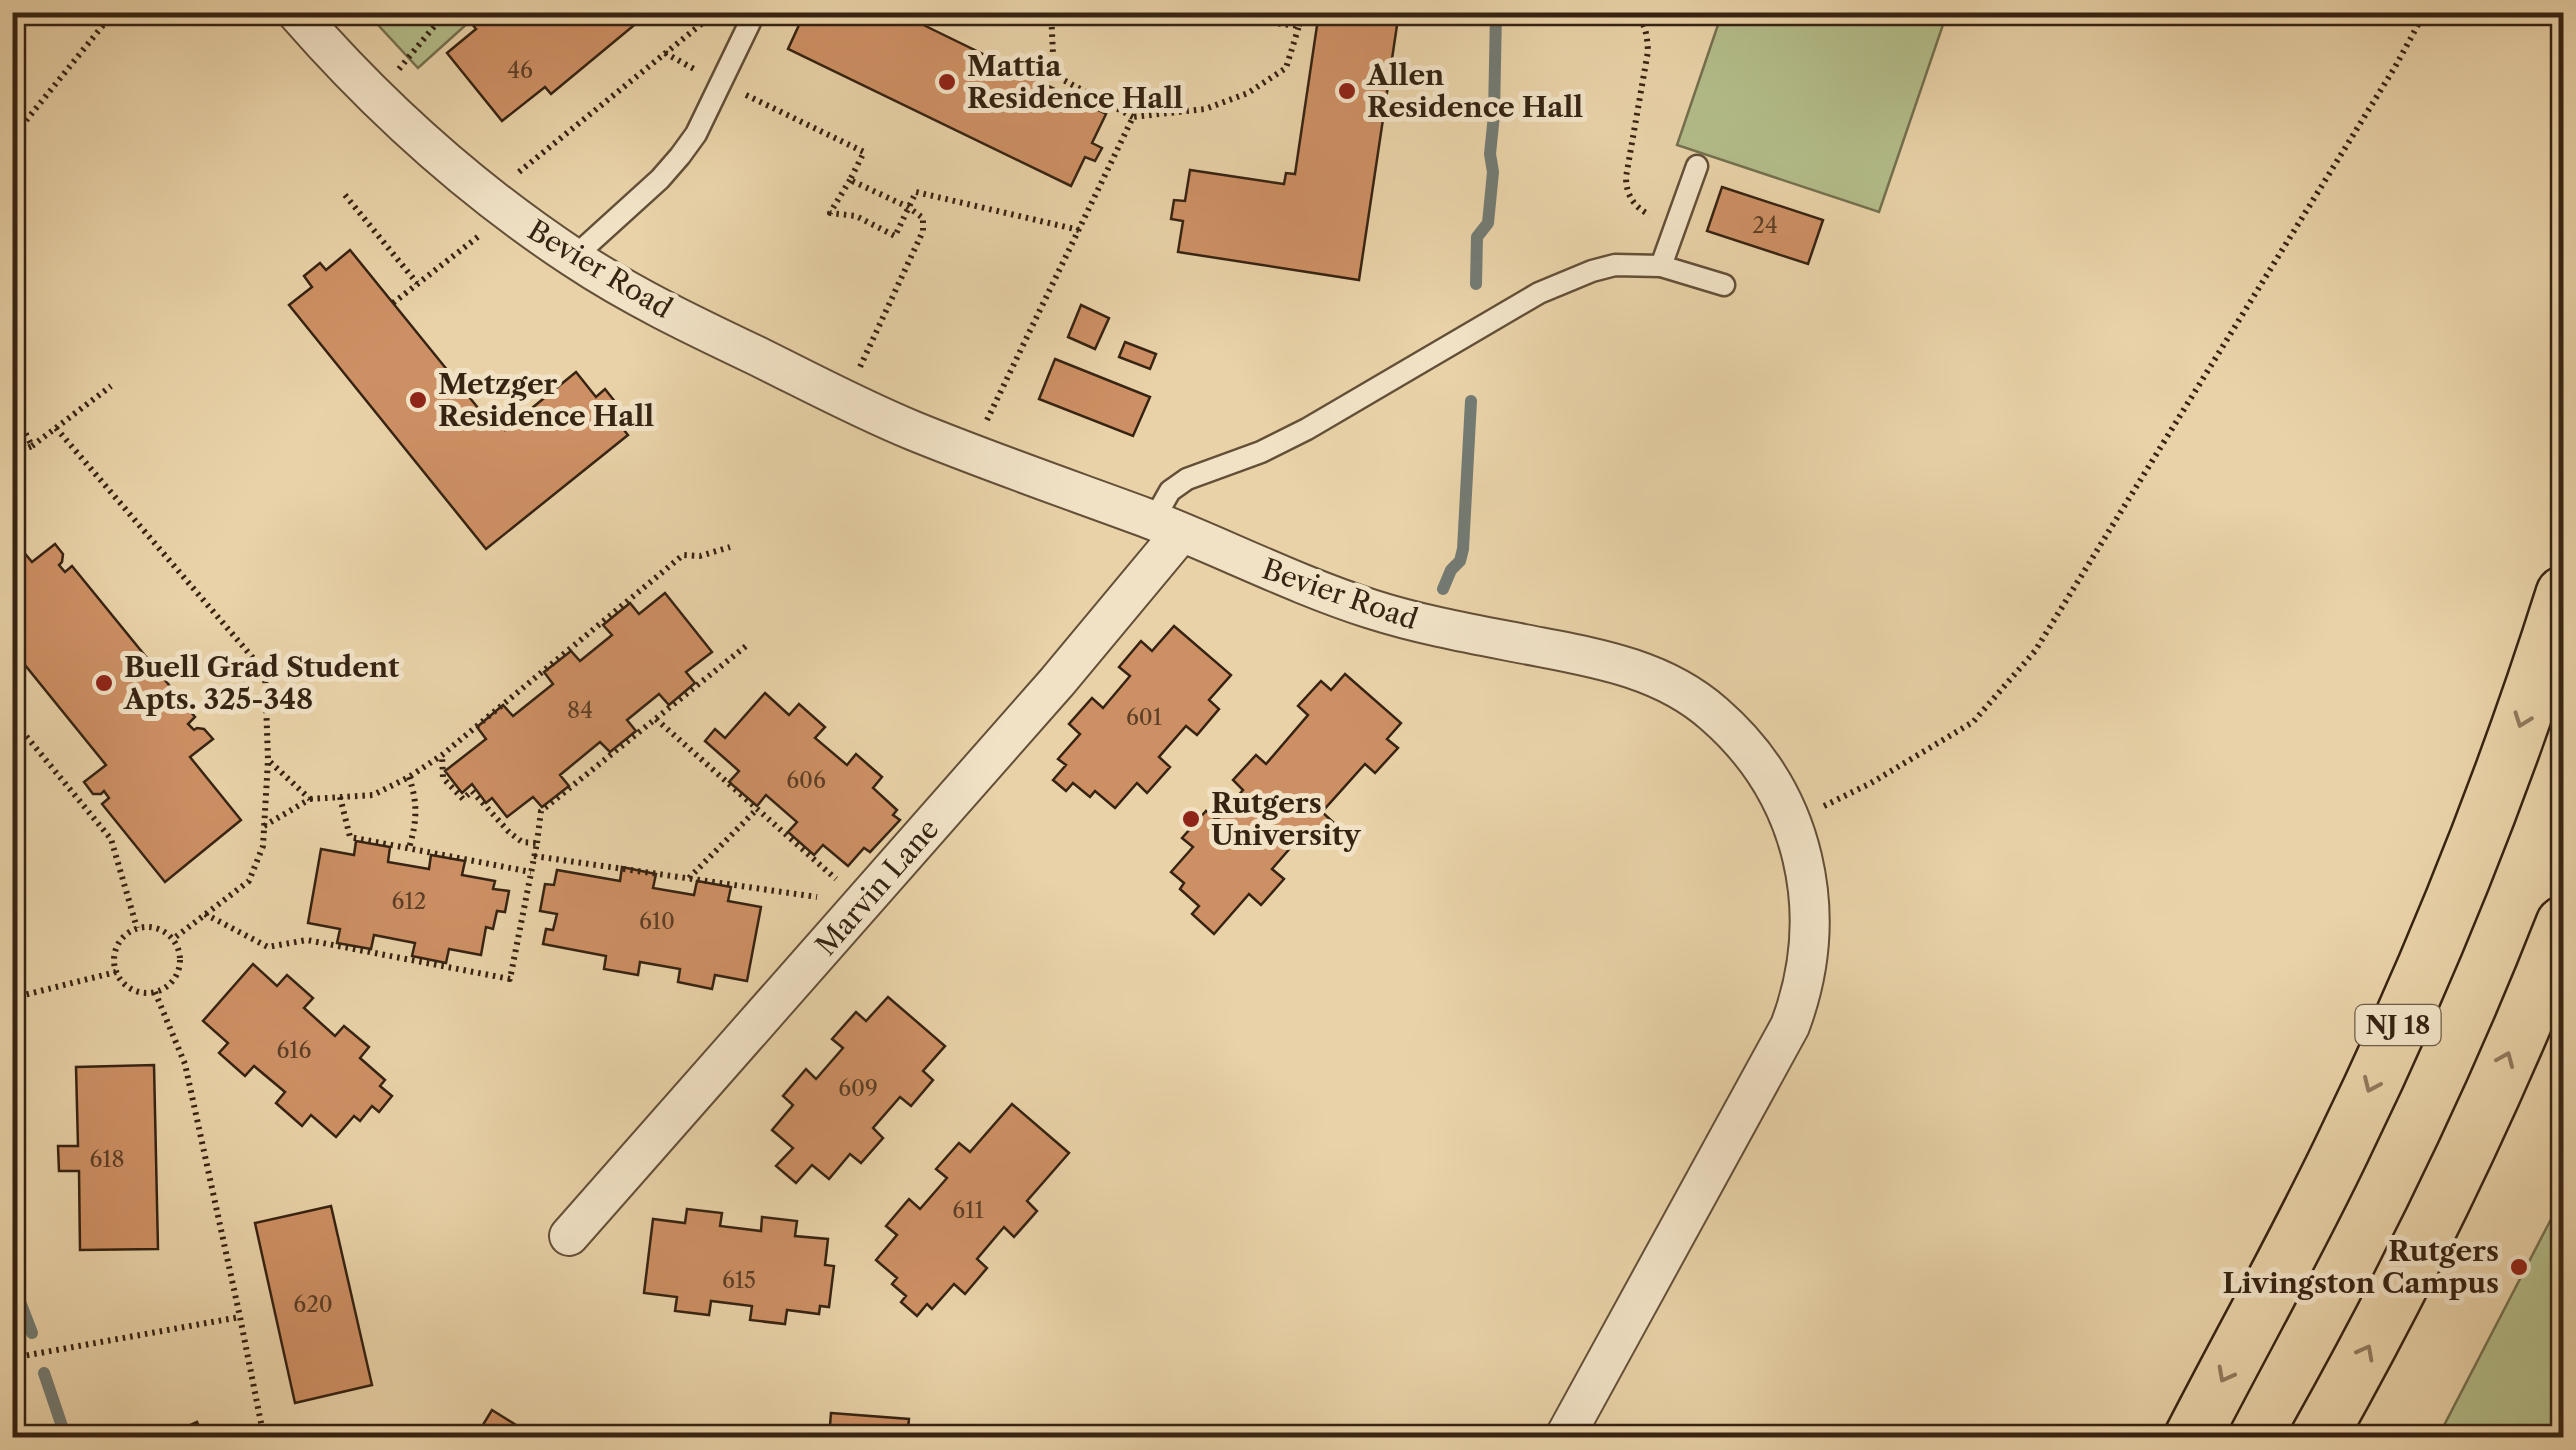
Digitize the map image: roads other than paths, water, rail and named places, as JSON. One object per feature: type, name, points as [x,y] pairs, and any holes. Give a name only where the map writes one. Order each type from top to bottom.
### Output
[{"type":"highway","name":"NJ 18","points":[[2192,1438],[2344,1146],[2425,965],[2489,811],[2564,594]]},
{"type":"highway","points":[[2318,1438],[2369,1348],[2466,1151],[2564,924]]},
{"type":"street","name":"Bevier Road","points":[[296,12],[371,93],[466,178],[574,258],[715,336],[911,430],[1167,527],[1305,585],[1436,628],[1591,656],[1635,668],[1707,708],[1738,738],[1777,792],[1801,852],[1811,904],[1810,953],[1799,1002],[1790,1026],[1564,1438]]},
{"type":"street","name":"Marvin Lane","points":[[570,1236],[1057,682],[1167,527]]},
{"type":"lane","points":[[574,258],[660,179],[696,134],[754,12]]},
{"type":"lane","points":[[1660,266],[1697,166]]},
{"type":"lane","points":[[1167,527],[1170,492],[1187,479],[1262,452],[1306,430],[1539,293],[1614,265],[1660,266],[1724,286]]},
{"type":"waterway","points":[[1476,284],[1477,237],[1488,223],[1493,172],[1490,154],[1496,12]]},
{"type":"waterway","points":[[1443,589],[1463,549],[1471,401]]},
{"type":"waterway","points":[[12,1281],[32,1333]]},
{"type":"waterway","points":[[44,1373],[66,1438]]},
{"type":"place","name":"Mattia Residence Hall","points":[[947,82]]},
{"type":"place","name":"Allen Residence Hall","points":[[1347,91]]},
{"type":"place","name":"Metzger Residence Hall","points":[[418,400]]},
{"type":"place","name":"Buell Grad Student Apts. 325-348","points":[[104,683]]},
{"type":"place","name":"Rutgers University","points":[[1191,819]]},
{"type":"place","name":"Rutgers Livingston Campus","points":[[2519,1267]]}]
